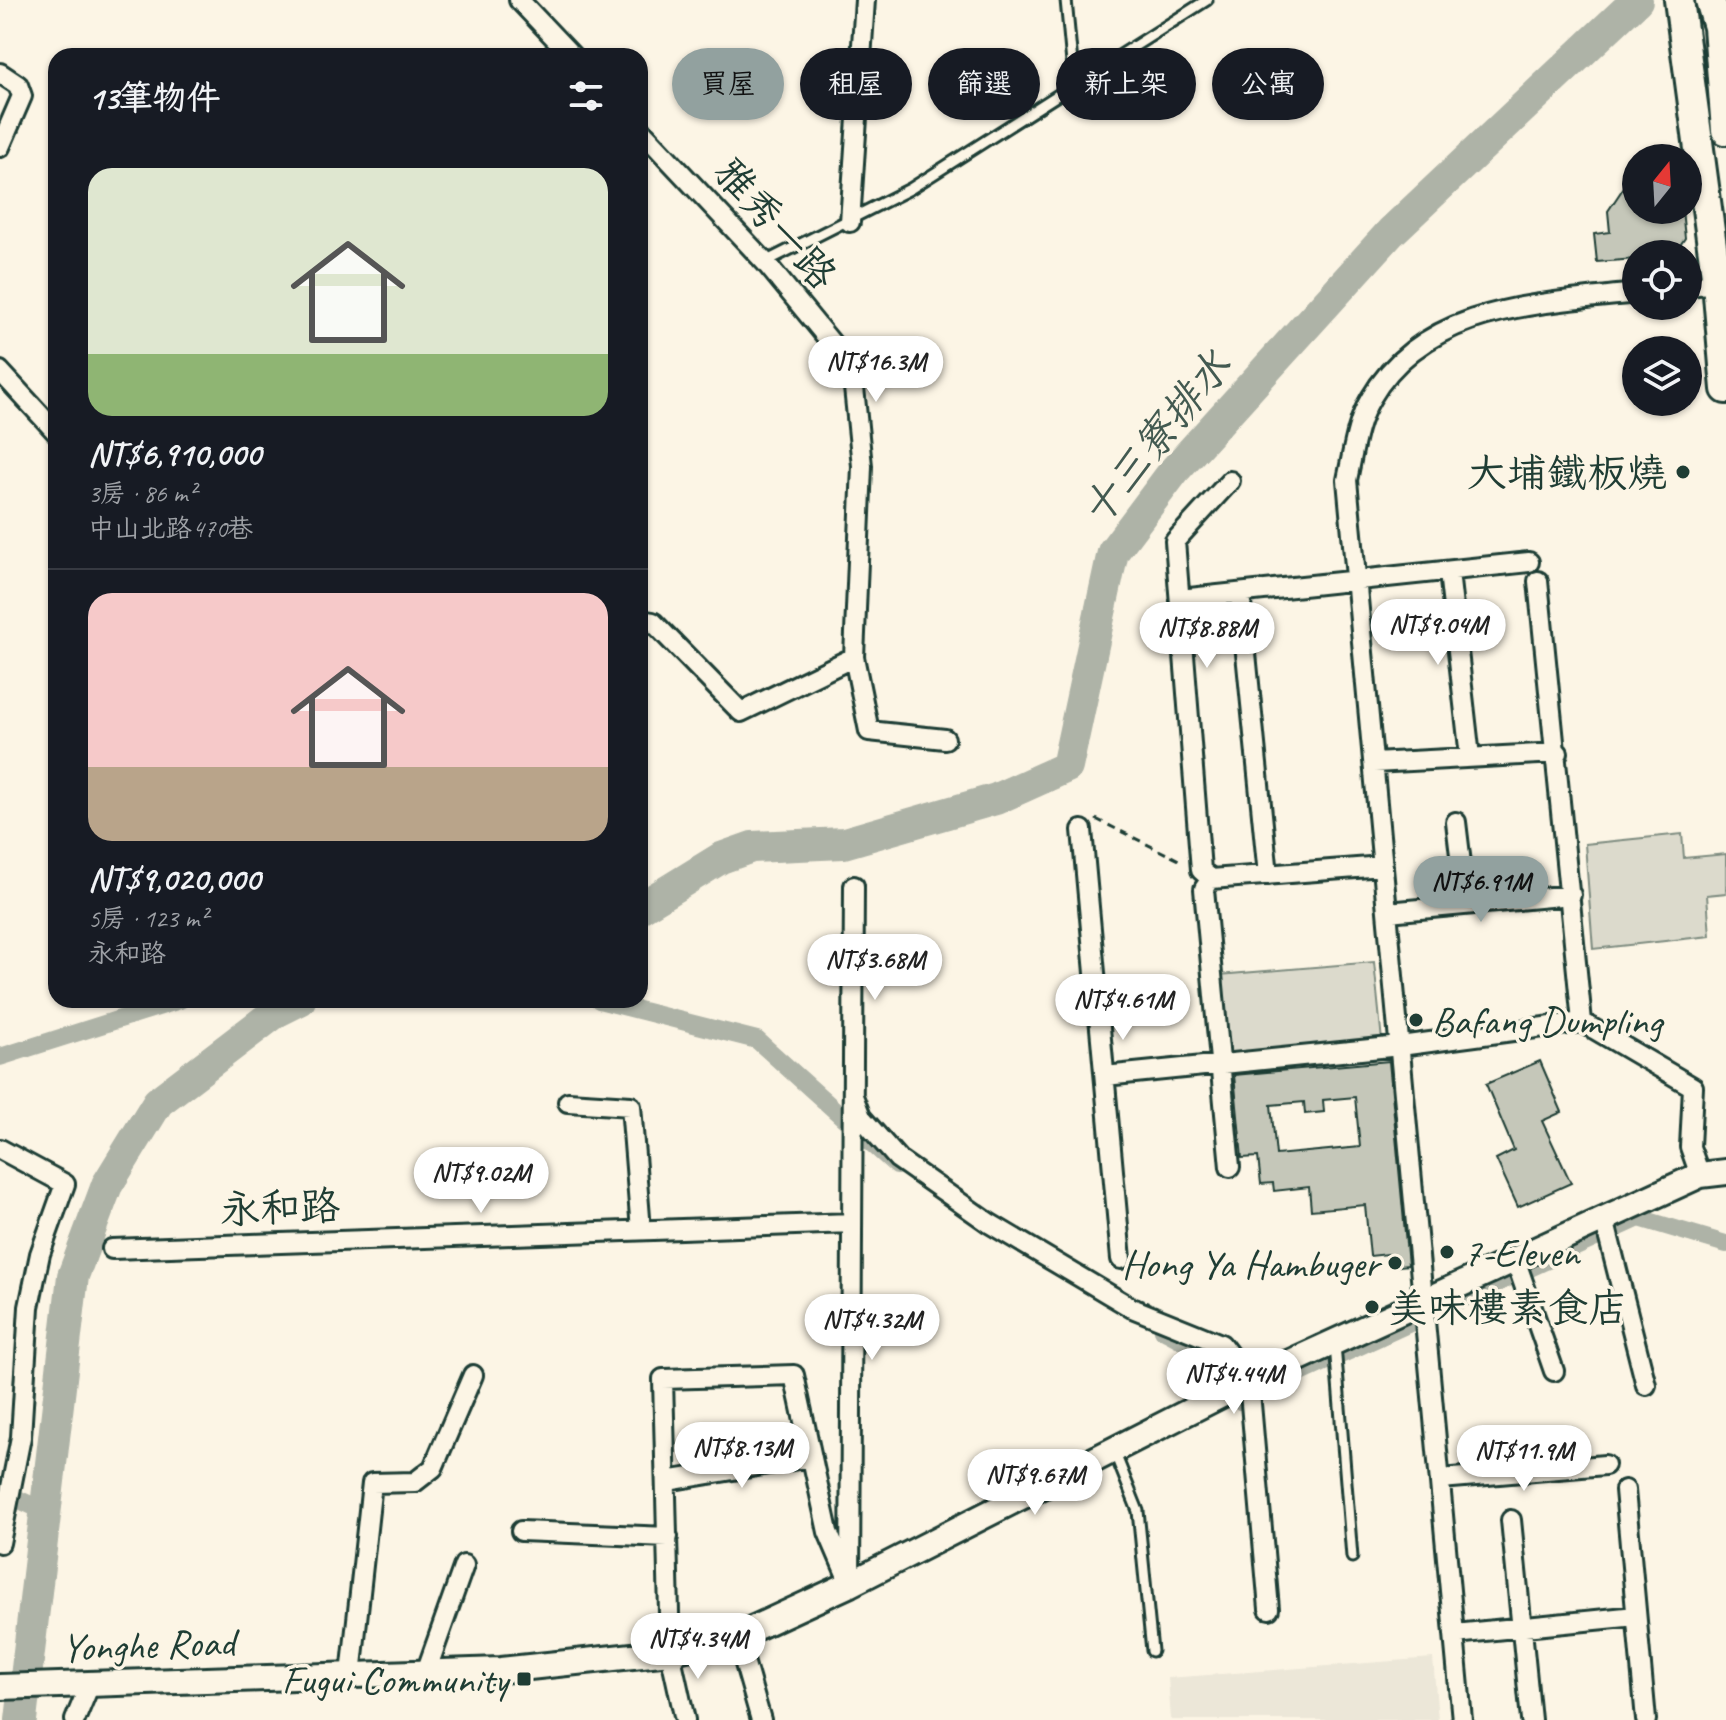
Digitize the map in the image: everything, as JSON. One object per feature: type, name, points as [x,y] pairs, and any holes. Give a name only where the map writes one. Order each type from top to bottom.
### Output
[{"type":"main road","points":[[1679,0],[1721,283],[1726,389]]},
{"type":"main road","points":[[1710,0],[1718,27],[1726,130]]},
{"type":"main road","name":"Yonghe Road","points":[[0,1687],[501,1670],[670,1652],[737,1636],[850,1584],[1249,1382],[1700,1175],[1726,1172]]},
{"type":"street","points":[[519,0],[564,48]]},
{"type":"street","points":[[850,222],[865,0]]},
{"type":"street","points":[[0,73],[18,85],[22,96],[0,147]]},
{"type":"street","name":"雅秀一路","points":[[648,138],[765,262],[852,368],[862,466],[854,657],[869,731],[945,739]]},
{"type":"street","points":[[1462,1720],[1347,480],[1357,433],[1370,400],[1396,362],[1435,333],[1504,309],[1622,295]]},
{"type":"street","points":[[0,371],[48,423]]},
{"type":"street","points":[[1230,481],[1175,541],[1230,1167]]},
{"type":"street","points":[[1180,599],[1357,583],[1529,562]]},
{"type":"street","points":[[1449,572],[1470,757]]},
{"type":"street","points":[[1538,581],[1558,753],[1582,1022]]},
{"type":"street","points":[[1240,593],[1268,875]]},
{"type":"street","points":[[648,621],[653,622],[741,712],[854,657]]},
{"type":"street","points":[[1374,763],[1558,753]]},
{"type":"street","points":[[1456,822],[1466,905]]},
{"type":"street","points":[[1082,830],[1121,1259]]},
{"type":"street","points":[[1206,875],[1268,875],[1383,866]]},
{"type":"street","points":[[850,1584],[854,886]]},
{"type":"street","points":[[1388,912],[1571,895]]},
{"type":"street","points":[[1105,1076],[1400,1046],[1582,1022],[1693,1087],[1690,1147],[1700,1175]]},
{"type":"street","points":[[853,1096],[861,1117],[898,1159],[989,1223],[1132,1308],[1221,1344],[1249,1382],[1269,1609]]},
{"type":"street","points":[[568,1102],[631,1106],[641,1230]]},
{"type":"street","points":[[0,1149],[65,1184],[40,1254],[29,1307],[21,1437],[0,1543]]},
{"type":"street","points":[[1604,1219],[1646,1385]]},
{"type":"street","name":"永和路","points":[[112,1249],[852,1223]]},
{"type":"street","points":[[1516,1260],[1554,1371]]},
{"type":"street","points":[[351,1675],[372,1483],[415,1482],[433,1468],[473,1375]]},
{"type":"street","points":[[685,1720],[670,1652],[663,1379],[794,1375],[828,1532],[850,1584]]},
{"type":"street","points":[[667,1481],[810,1457]]},
{"type":"street","points":[[1441,1479],[1605,1465]]},
{"type":"street","points":[[1625,1490],[1646,1720]]},
{"type":"street","points":[[1511,1520],[1531,1720]]},
{"type":"street","points":[[521,1531],[668,1537]]},
{"type":"street","points":[[426,1672],[464,1565]]},
{"type":"street","points":[[1455,1634],[1636,1616]]},
{"type":"street","points":[[737,1636],[761,1720]]},
{"type":"street","points":[[75,1720],[90,1684]]},
{"type":"lane","points":[[1066,0],[1071,48]]},
{"type":"lane","points":[[1131,48],[1207,0]]},
{"type":"lane","points":[[765,262],[850,222],[910,189],[1056,96]]},
{"type":"lane","points":[[1335,1344],[1352,1557]]},
{"type":"lane","points":[[1114,1450],[1138,1511],[1152,1651]]},
{"type":"path","points":[[1082,830],[1087,814],[1206,875]]},
{"type":"shaded area","points":[[1682,834],[1684,858],[1726,854],[1726,893],[1707,895],[1710,936],[1593,949],[1585,844]]},
{"type":"shaded area","points":[[1374,962],[1382,1041],[1226,1056],[1219,975]]},
{"type":"shaded area","points":[[1433,1658],[1438,1720],[1171,1720],[1168,1678]]},
{"type":"building","points":[[1622,190],[1622,224],[1684,224],[1685,238],[1622,240],[1622,260],[1597,262],[1594,234],[1610,232],[1608,211]]},
{"type":"building","points":[[1389,1061],[1408,1265],[1389,1267],[1388,1254],[1370,1256],[1365,1205],[1311,1210],[1309,1187],[1274,1191],[1273,1183],[1261,1184],[1258,1157],[1242,1158],[1234,1075]],"holes":[[[1355,1097],[1360,1147],[1276,1155],[1271,1105],[1304,1102],[1305,1114],[1324,1112],[1323,1100]]]},
{"type":"building","points":[[1540,1061],[1562,1112],[1542,1121],[1571,1183],[1518,1207],[1496,1159],[1514,1150],[1486,1084]]},
{"type":"waterway","name":"十三寮排水","points":[[648,903],[721,858],[752,847],[844,843],[996,799],[1067,767],[1113,552],[1174,471],[1391,232],[1637,0]]},
{"type":"waterway","points":[[0,1057],[155,1008]]},
{"type":"waterway","name":"十三寮排水","points":[[21,1720],[73,1276],[107,1185],[158,1102],[284,1008]]},
{"type":"waterway","points":[[631,1008],[757,1040],[897,1166]]},
{"type":"waterway","points":[[1163,1330],[1206,1353],[1240,1401],[1639,1218],[1726,1244]]},
{"type":"waterway","points":[[0,1491],[46,1512]]},
{"type":"place","name":"大埔鐵板燒","points":[[1683,472]]},
{"type":"place","name":"Bafang Dumpling","points":[[1416,1020]]},
{"type":"place","name":"7-Eleven","points":[[1447,1252]]},
{"type":"place","name":"Hong Ya Hambuger","points":[[1395,1263]]},
{"type":"place","name":"美味樓素食店","points":[[1372,1307]]},
{"type":"place","name":"Fugui Community","points":[[524,1679]]}]
